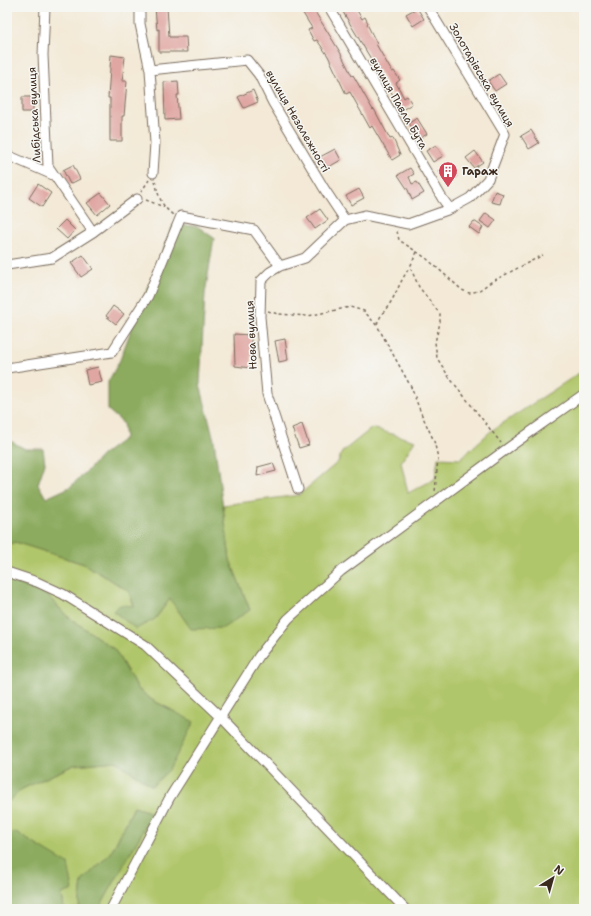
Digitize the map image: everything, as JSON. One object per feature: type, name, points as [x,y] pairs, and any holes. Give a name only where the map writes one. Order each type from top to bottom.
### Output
[{"type":"street","name":"Либідська вулиця","points":[[45,7],[43,55],[48,166],[93,232]]},
{"type":"street","points":[[140,7],[140,24],[150,70],[155,143],[153,173]]},
{"type":"street","name":"вулиця Павла Бута","points":[[329,7],[450,210]]},
{"type":"street","name":"Золотарівська вулиця","points":[[428,7],[505,134],[488,179],[470,198],[450,210]]},
{"type":"street","name":"вулиця Незалежності","points":[[150,70],[247,60],[260,75],[273,103],[325,190],[345,220]]},
{"type":"street","points":[[7,155],[54,175]]},
{"type":"street","points":[[7,265],[52,258],[93,232],[137,199]]},
{"type":"street","points":[[345,220],[365,215],[408,224],[450,210]]},
{"type":"street","points":[[7,368],[112,352],[148,296],[181,216],[254,230],[280,266]]},
{"type":"street","name":"Нова вулиця","points":[[298,489],[266,394],[261,281],[270,272],[280,266],[305,258],[345,220]]},
{"type":"street","points":[[111,909],[170,797],[259,656],[288,619],[341,571],[584,394]]},
{"type":"street","points":[[7,572],[37,582],[63,594],[146,645],[221,717],[404,909]]},
{"type":"path","points":[[153,173],[137,199],[155,202],[164,206]]},
{"type":"path","points":[[153,173],[158,194],[164,206],[173,215],[181,216]]},
{"type":"path","points":[[402,222],[397,230],[399,240],[426,258],[462,290],[469,293],[478,292],[491,282],[543,255]]},
{"type":"path","points":[[376,325],[391,302],[402,278],[410,267],[417,252]]},
{"type":"path","points":[[410,267],[419,287],[440,314],[440,323],[435,342],[437,358],[449,377],[506,450]]},
{"type":"path","points":[[261,308],[278,314],[308,316],[350,307],[364,311],[376,325],[411,387],[434,441],[438,458],[434,502]]},
{"type":"green space","points":[[173,225],[197,226],[214,238],[205,294],[200,384],[214,440],[230,560],[250,610],[223,628],[191,629],[170,599],[155,619],[136,629],[113,611],[120,605],[134,606],[129,591],[84,564],[15,542],[7,545],[7,439],[25,449],[43,449],[45,463],[38,484],[46,498],[70,487],[102,455],[125,438],[123,423],[108,410],[108,382],[120,360]]},
{"type":"green space","points":[[584,370],[584,909],[99,909],[153,813],[134,807],[111,853],[82,881],[79,909],[64,909],[62,894],[15,832],[7,838],[7,803],[22,789],[74,765],[116,761],[152,786],[172,710],[152,700],[138,689],[114,649],[67,616],[46,594],[7,580],[7,545],[15,542],[84,564],[129,591],[134,606],[155,619],[170,599],[250,610],[230,560],[223,505],[299,495],[338,462],[342,452],[372,428],[415,441],[401,462],[408,493],[435,479],[438,458],[460,459],[491,431]]},
{"type":"green space","points":[[7,580],[46,594],[67,616],[114,649],[138,689],[152,700],[194,722],[169,770],[152,786],[116,761],[74,765],[22,789],[7,803]]},
{"type":"green space","points":[[134,807],[153,813],[99,909],[79,909],[82,881],[111,853]]},
{"type":"green space","points":[[15,832],[68,864],[73,890],[62,894],[64,909],[7,909],[7,838]]},
{"type":"building","points":[[155,7],[167,7],[169,37],[186,37],[187,52],[159,52],[159,29],[157,30]]},
{"type":"building","points":[[306,7],[312,7],[340,52],[352,76],[353,75],[373,110],[374,109],[390,139],[393,138],[400,155],[392,160],[372,126],[370,128],[350,92],[346,94],[328,56],[317,40],[314,41],[308,30],[312,28],[301,10]]},
{"type":"building","points":[[340,7],[355,7],[362,19],[365,17],[376,44],[392,72],[394,71],[400,80],[396,83],[404,98],[407,96],[412,104],[402,110],[378,70],[376,71],[370,60],[371,59]]},
{"type":"building","points":[[417,8],[424,19],[413,26],[406,14]]},
{"type":"building","points":[[111,55],[125,57],[122,81],[127,81],[124,116],[122,116],[122,141],[110,141],[110,98],[108,98]]},
{"type":"building","points":[[499,74],[506,84],[495,91],[488,81]]},
{"type":"building","points":[[178,81],[179,95],[177,95],[179,119],[165,120],[164,82]]},
{"type":"building","points":[[253,90],[258,102],[244,108],[238,97]]},
{"type":"building","points":[[22,97],[33,97],[33,112],[22,112]]},
{"type":"building","points":[[417,118],[427,134],[419,139],[409,123]]},
{"type":"building","points":[[531,130],[539,143],[529,149],[521,136]]},
{"type":"building","points":[[436,145],[443,156],[433,162],[426,151]]},
{"type":"building","points":[[335,149],[341,160],[325,169],[318,158]]},
{"type":"building","points":[[475,151],[483,162],[474,168],[466,158]]},
{"type":"building","points":[[73,165],[80,179],[70,184],[63,170]]},
{"type":"building","points":[[449,166],[457,177],[446,183],[439,171]]},
{"type":"building","points":[[410,168],[414,174],[409,177],[412,184],[417,182],[424,193],[412,200],[408,190],[398,175]]},
{"type":"building","points":[[38,184],[51,193],[42,207],[29,198]]},
{"type":"building","points":[[359,189],[364,198],[351,205],[346,196]]},
{"type":"building","points":[[495,191],[503,194],[500,204],[491,202]]},
{"type":"building","points":[[101,193],[110,204],[97,215],[87,203]]},
{"type":"building","points":[[320,209],[328,220],[315,229],[307,218]]},
{"type":"building","points":[[486,213],[496,220],[490,228],[480,221]]},
{"type":"building","points":[[65,220],[75,230],[67,239],[56,229]]},
{"type":"building","points":[[474,221],[483,227],[479,234],[469,227]]},
{"type":"building","points":[[83,255],[93,269],[81,277],[71,263]]},
{"type":"building","points":[[113,306],[124,314],[116,324],[106,316]]},
{"type":"building","points":[[234,334],[251,335],[251,368],[235,366]]},
{"type":"building","points":[[285,339],[288,360],[279,362],[275,341]]},
{"type":"building","points":[[98,367],[102,382],[88,385],[85,370]]},
{"type":"building","points":[[302,424],[309,445],[299,448],[292,428]]},
{"type":"building","points":[[273,463],[276,471],[257,476],[258,467]]},
{"type":"place","name":"Гараж","points":[[448,188]]}]
